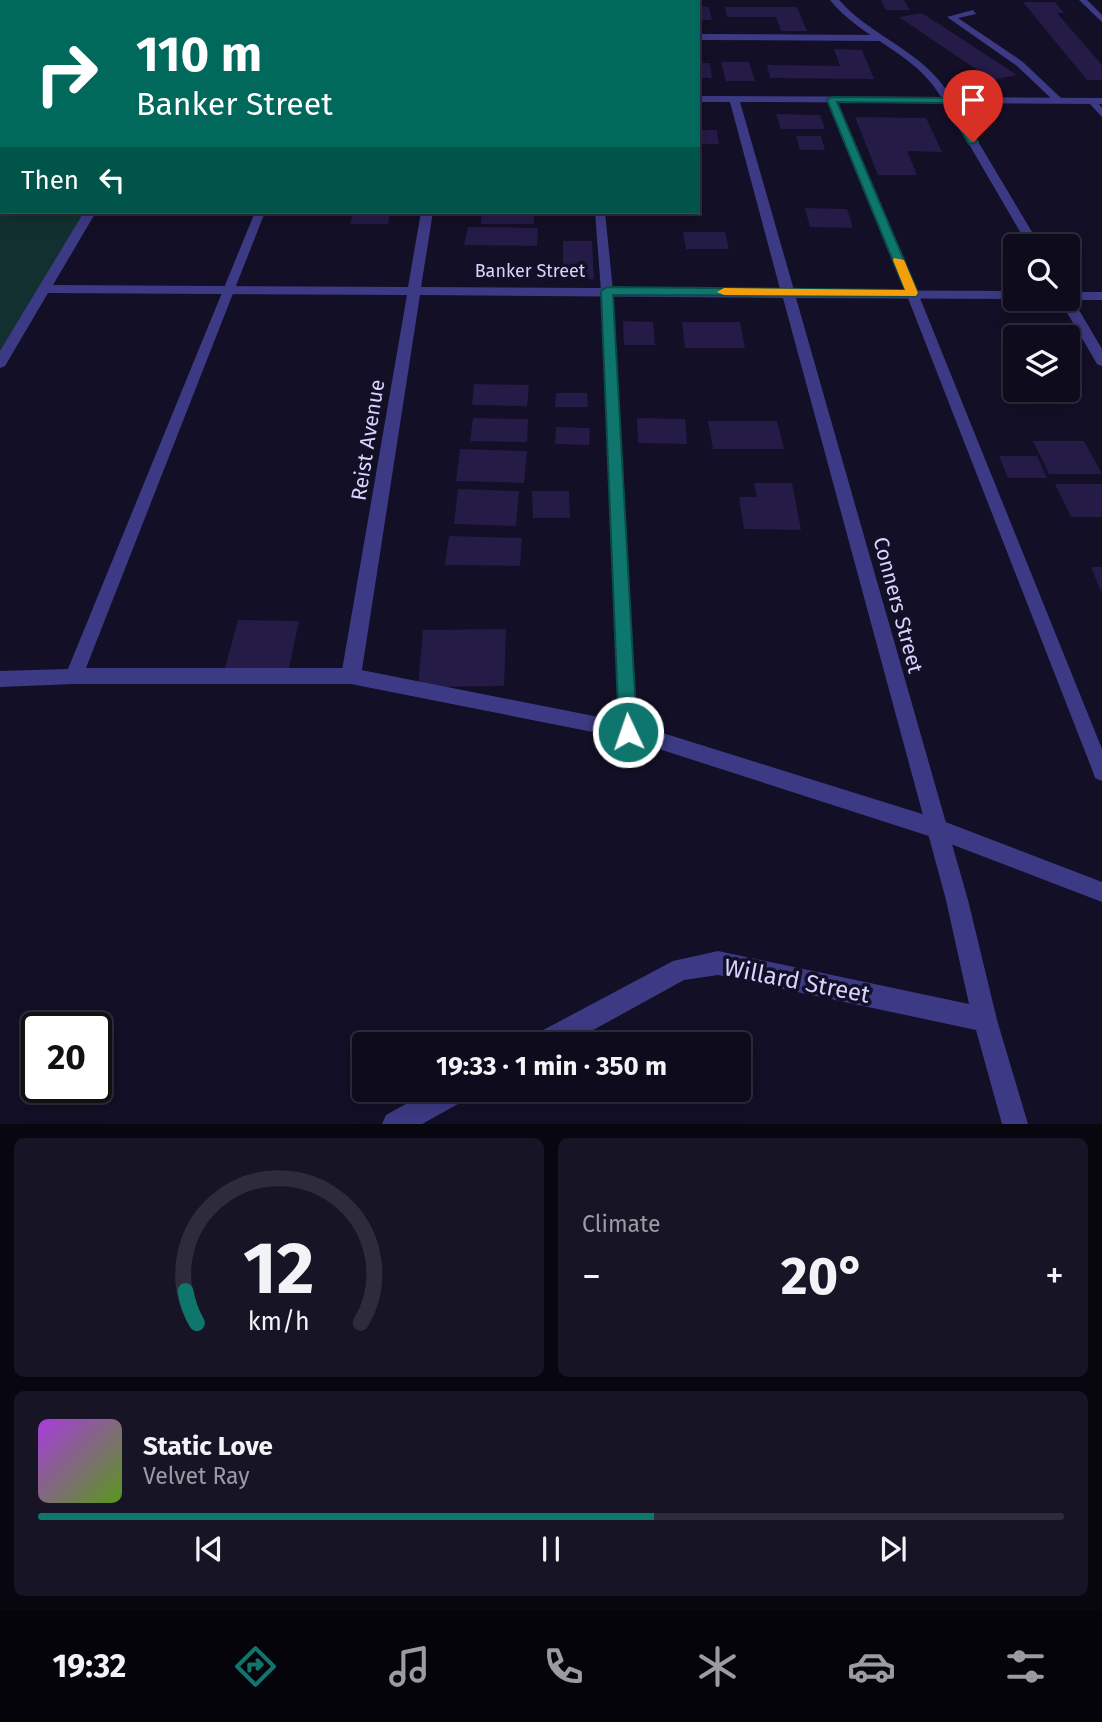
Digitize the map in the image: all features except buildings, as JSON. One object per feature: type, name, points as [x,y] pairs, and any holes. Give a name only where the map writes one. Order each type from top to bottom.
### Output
[{"type":"street","points":[[835,0],[849,18],[917,62],[936,80],[1027,234]]},
{"type":"street","points":[[700,99],[1097,101]]},
{"type":"street","name":"Conners Street","points":[[734,99],[957,900],[985,1020],[1015,1124]]},
{"type":"street","points":[[0,363],[89,214]]},
{"type":"street","name":"Reist Avenue","points":[[351,676],[427,214]]},
{"type":"street","name":"Banker Street","points":[[44,289],[1003,295]]},
{"type":"street","points":[[1080,297],[1102,296]]},
{"type":"street","points":[[1075,311],[1102,361]]},
{"type":"street","name":"Willard Street","points":[[565,1032],[681,969],[718,963],[985,1020]]},
{"type":"street","points":[[395,1124],[436,1102]]},
{"type":"lane","points":[[1083,0],[1102,20]]},
{"type":"lane","points":[[973,12],[951,17],[1020,64],[1059,101]]},
{"type":"lane","points":[[700,37],[880,38]]},
{"type":"lane","points":[[832,100],[912,293],[1102,772]]},
{"type":"lane","points":[[1097,101],[1102,114]]},
{"type":"lane","points":[[74,676],[259,214]]},
{"type":"lane","points":[[600,214],[607,291],[628,732]]},
{"type":"lane","points":[[0,679],[74,676],[351,676],[628,732],[935,828],[1102,892]]},
{"type":"green space","points":[[0,214],[89,214],[0,363]]},
{"type":"slow traffic","points":[[724,292],[912,293],[898,260]]},
{"type":"route","points":[[628,732],[607,291],[912,293],[832,100],[948,100],[973,142]]}]
